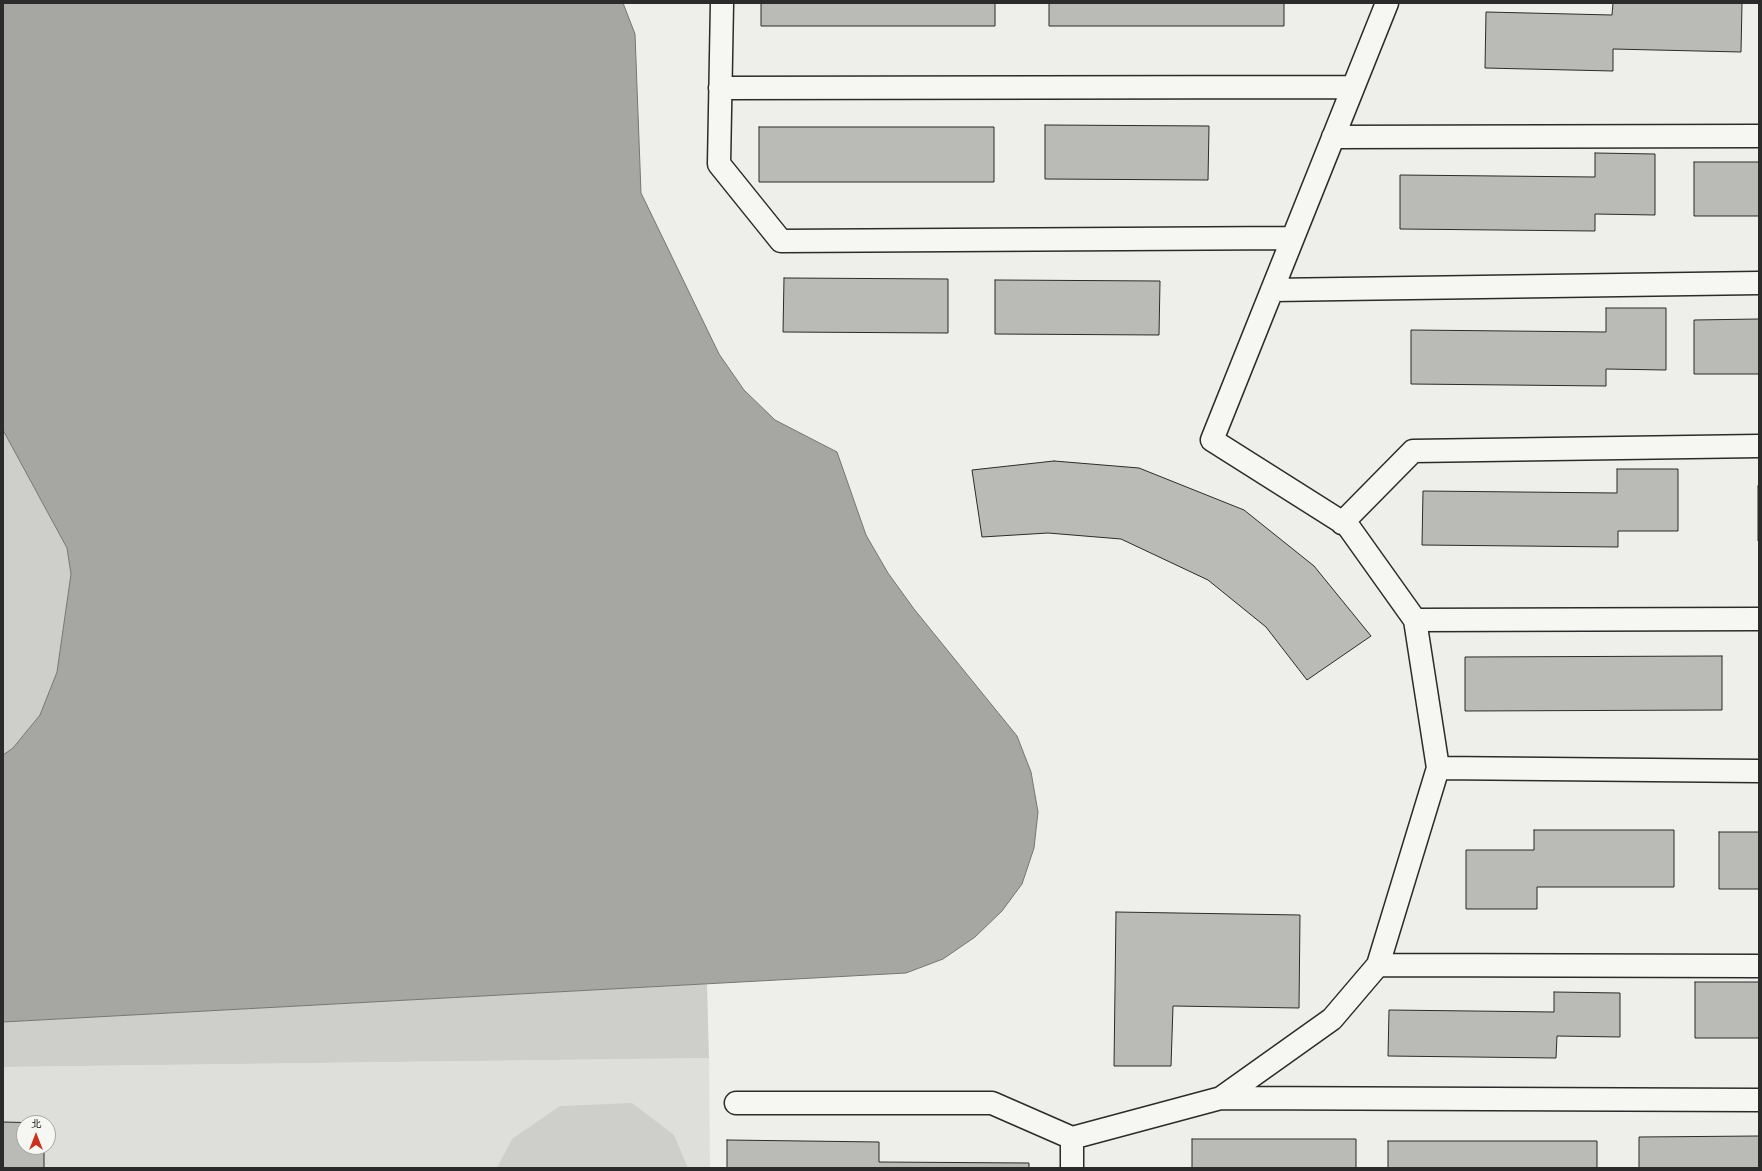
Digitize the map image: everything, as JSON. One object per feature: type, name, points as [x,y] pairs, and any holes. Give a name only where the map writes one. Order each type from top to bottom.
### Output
[{"type":"street","points":[[722,3],[719,164],[781,241],[1292,238]]},
{"type":"street","points":[[1221,1098],[1332,1019],[1378,965],[1438,768],[1415,620],[1348,526],[1212,440],[1386,3]]},
{"type":"street","points":[[720,88],[1353,87]]},
{"type":"street","points":[[1333,137],[1759,136]]},
{"type":"street","points":[[1272,290],[1759,283]]},
{"type":"street","points":[[1342,523],[1413,451],[1759,446]]},
{"type":"street","points":[[1415,620],[1759,619]]},
{"type":"street","points":[[1438,768],[1759,770]]},
{"type":"street","points":[[1378,965],[1759,966]]},
{"type":"street","points":[[736,1103],[992,1103],[1072,1138],[1221,1098],[1759,1100]]},
{"type":"street","points":[[1072,1138],[1072,1168]]},
{"type":"shaded area","points":[[3,3],[623,3],[635,34],[641,193],[719,354],[744,390],[775,420],[837,452],[866,535],[888,573],[914,609],[1017,736],[1031,772],[1038,812],[1034,848],[1022,884],[1002,911],[975,937],[943,959],[906,973],[3,1022],[3,755],[13,748],[40,715],[57,672],[71,574],[67,548],[3,430]]},
{"type":"shaded area","points":[[3,430],[67,548],[71,574],[57,671],[40,715],[13,748],[3,755]]},
{"type":"shaded area","points":[[707,984],[709,1058],[3,1067],[3,1022]]},
{"type":"shaded area","points":[[709,1058],[710,1168],[3,1168],[3,1067]]},
{"type":"shaded area","points":[[632,1103],[674,1135],[688,1168],[497,1168],[512,1139],[560,1106]]},
{"type":"building","points":[[761,3],[995,3],[995,26],[761,26]]},
{"type":"building","points":[[1049,3],[1284,3],[1284,26],[1049,26]]},
{"type":"building","points":[[1613,3],[1742,3],[1741,52],[1613,49],[1613,71],[1485,68],[1486,12],[1612,15]]},
{"type":"building","points":[[1045,125],[1209,126],[1208,180],[1045,179]]},
{"type":"building","points":[[759,127],[994,127],[994,182],[759,182]]},
{"type":"building","points":[[1595,153],[1655,154],[1655,215],[1595,214],[1595,231],[1400,229],[1400,175],[1595,177]]},
{"type":"building","points":[[1694,162],[1759,162],[1759,216],[1694,216]]},
{"type":"building","points":[[784,278],[948,279],[948,333],[783,332]]},
{"type":"building","points":[[995,280],[1160,281],[1159,335],[995,334]]},
{"type":"building","points":[[1606,308],[1666,308],[1666,370],[1606,369],[1606,386],[1411,384],[1411,330],[1606,332]]},
{"type":"building","points":[[1759,319],[1759,374],[1694,374],[1694,320]]},
{"type":"building","points":[[1054,461],[1139,468],[1244,510],[1314,566],[1371,636],[1307,680],[1266,627],[1208,580],[1121,539],[1048,533],[982,537],[972,470]]},
{"type":"building","points":[[1617,469],[1678,469],[1678,531],[1618,531],[1618,547],[1422,545],[1423,491],[1617,493]]},
{"type":"building","points":[[1759,486],[1759,541],[1758,541]]},
{"type":"building","points":[[1722,656],[1722,710],[1465,711],[1465,657]]},
{"type":"building","points":[[1534,830],[1674,830],[1674,887],[1537,887],[1537,909],[1466,909],[1466,850],[1534,850]]},
{"type":"building","points":[[1719,832],[1759,832],[1759,889],[1719,889]]},
{"type":"building","points":[[1116,912],[1300,915],[1299,1008],[1173,1006],[1171,1066],[1114,1066]]},
{"type":"building","points":[[1695,982],[1759,982],[1759,1038],[1695,1038]]},
{"type":"building","points":[[1554,992],[1620,993],[1620,1037],[1557,1036],[1556,1058],[1388,1056],[1389,1010],[1554,1012]]},
{"type":"building","points":[[3,1122],[16,1122],[16,1155],[44,1155],[44,1168],[3,1168]]},
{"type":"building","points":[[1759,1136],[1759,1168],[1639,1168],[1639,1137]]},
{"type":"building","points":[[1192,1139],[1356,1139],[1356,1168],[1192,1168]]},
{"type":"building","points":[[727,1140],[879,1142],[879,1162],[1029,1163],[1029,1168],[727,1168]]},
{"type":"building","points":[[1388,1141],[1597,1141],[1597,1168],[1388,1168]]}]
